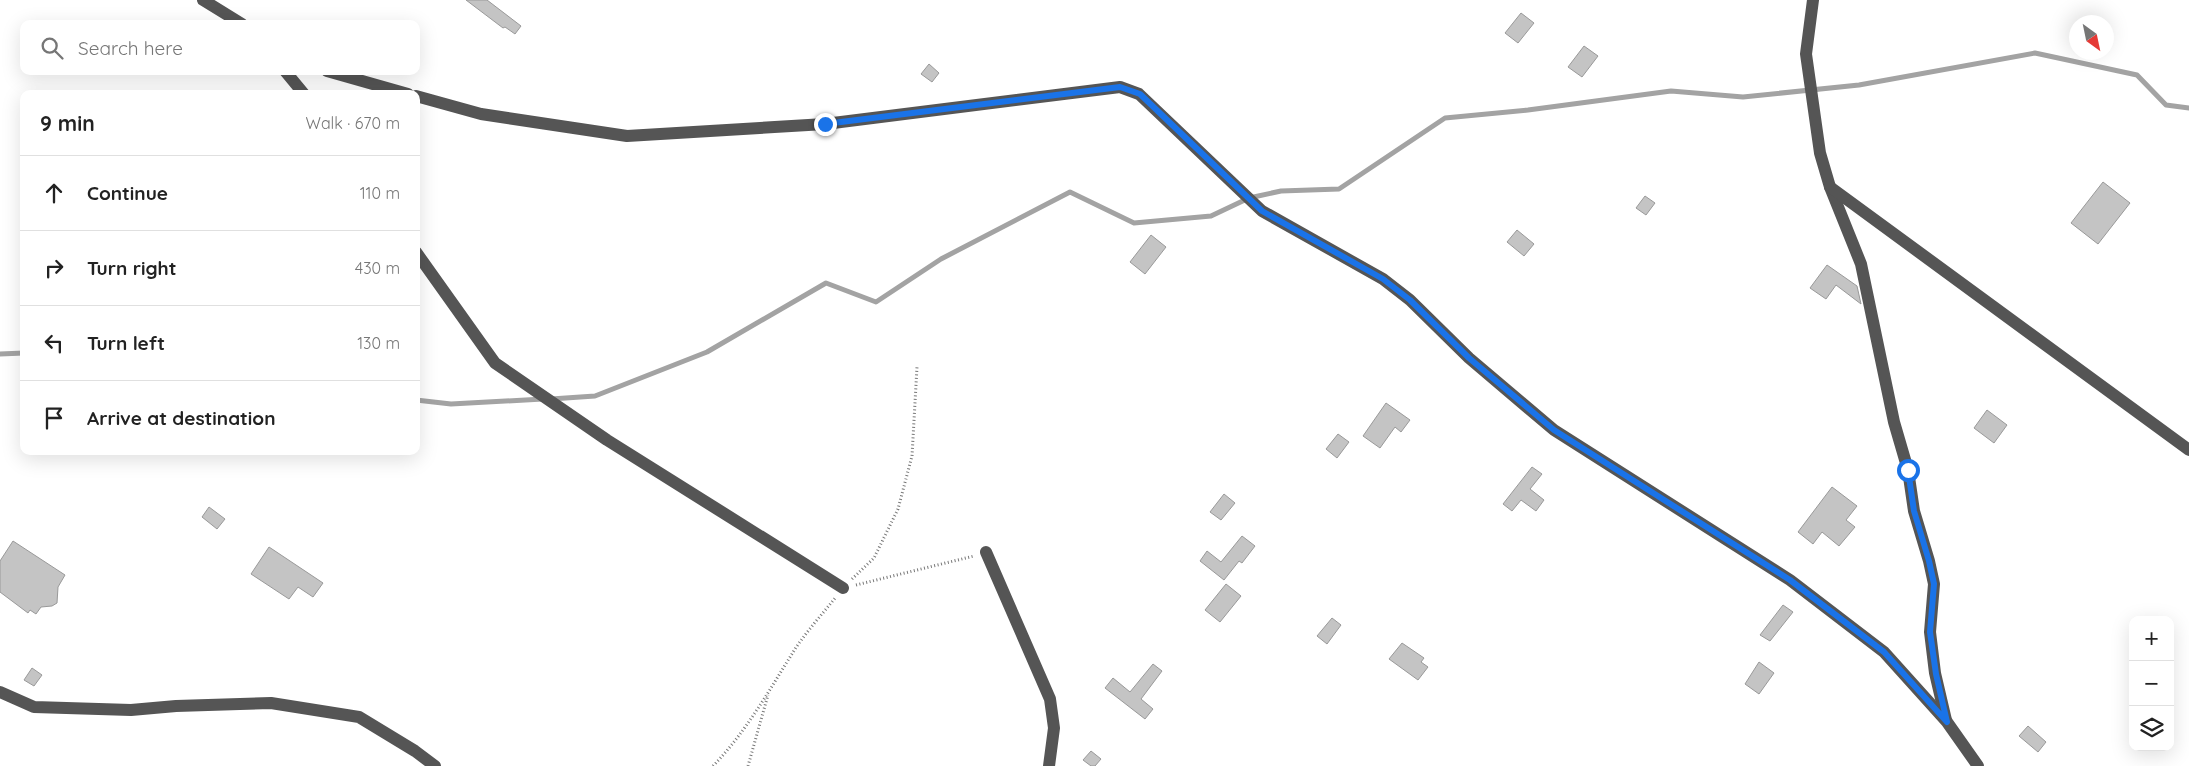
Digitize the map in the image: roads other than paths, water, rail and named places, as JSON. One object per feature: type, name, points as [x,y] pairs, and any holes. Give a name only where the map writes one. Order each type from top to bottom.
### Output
[{"type":"street","points":[[203,0],[236,20]]},
{"type":"street","points":[[1814,0],[1806,54],[1820,153],[1830,187],[1860,264],[1894,422],[1908,470],[1914,511],[1929,561],[1934,584],[1930,632],[1936,674],[1947,722]]},
{"type":"street","points":[[288,75],[301,90]]},
{"type":"street","points":[[340,75],[394,90]]},
{"type":"street","points":[[420,97],[481,114],[627,136],[825,124],[1120,87],[1140,94],[1262,211],[1383,279],[1410,300],[1469,358],[1554,430],[1790,580],[1884,652],[1947,722],[1978,766]]},
{"type":"street","points":[[1830,187],[2189,450]]},
{"type":"street","points":[[420,258],[495,363],[608,440],[843,588]]},
{"type":"street","points":[[986,552],[1050,699],[1054,728],[1049,766]]},
{"type":"street","points":[[0,692],[34,707],[131,710],[176,706],[271,703],[359,717],[415,751],[435,766]]},
{"type":"waterway","points":[[551,399],[595,396],[707,352],[826,283],[876,302],[941,259],[1070,192],[1134,223],[1211,216],[1249,198],[1281,191],[1339,189],[1445,118],[1528,110],[1671,91],[1743,97],[1859,85],[2035,53],[2137,75],[2166,105],[2189,108]]},
{"type":"waterway","points":[[0,354],[20,353]]},
{"type":"waterway","points":[[420,400],[451,404],[543,399]]}]
